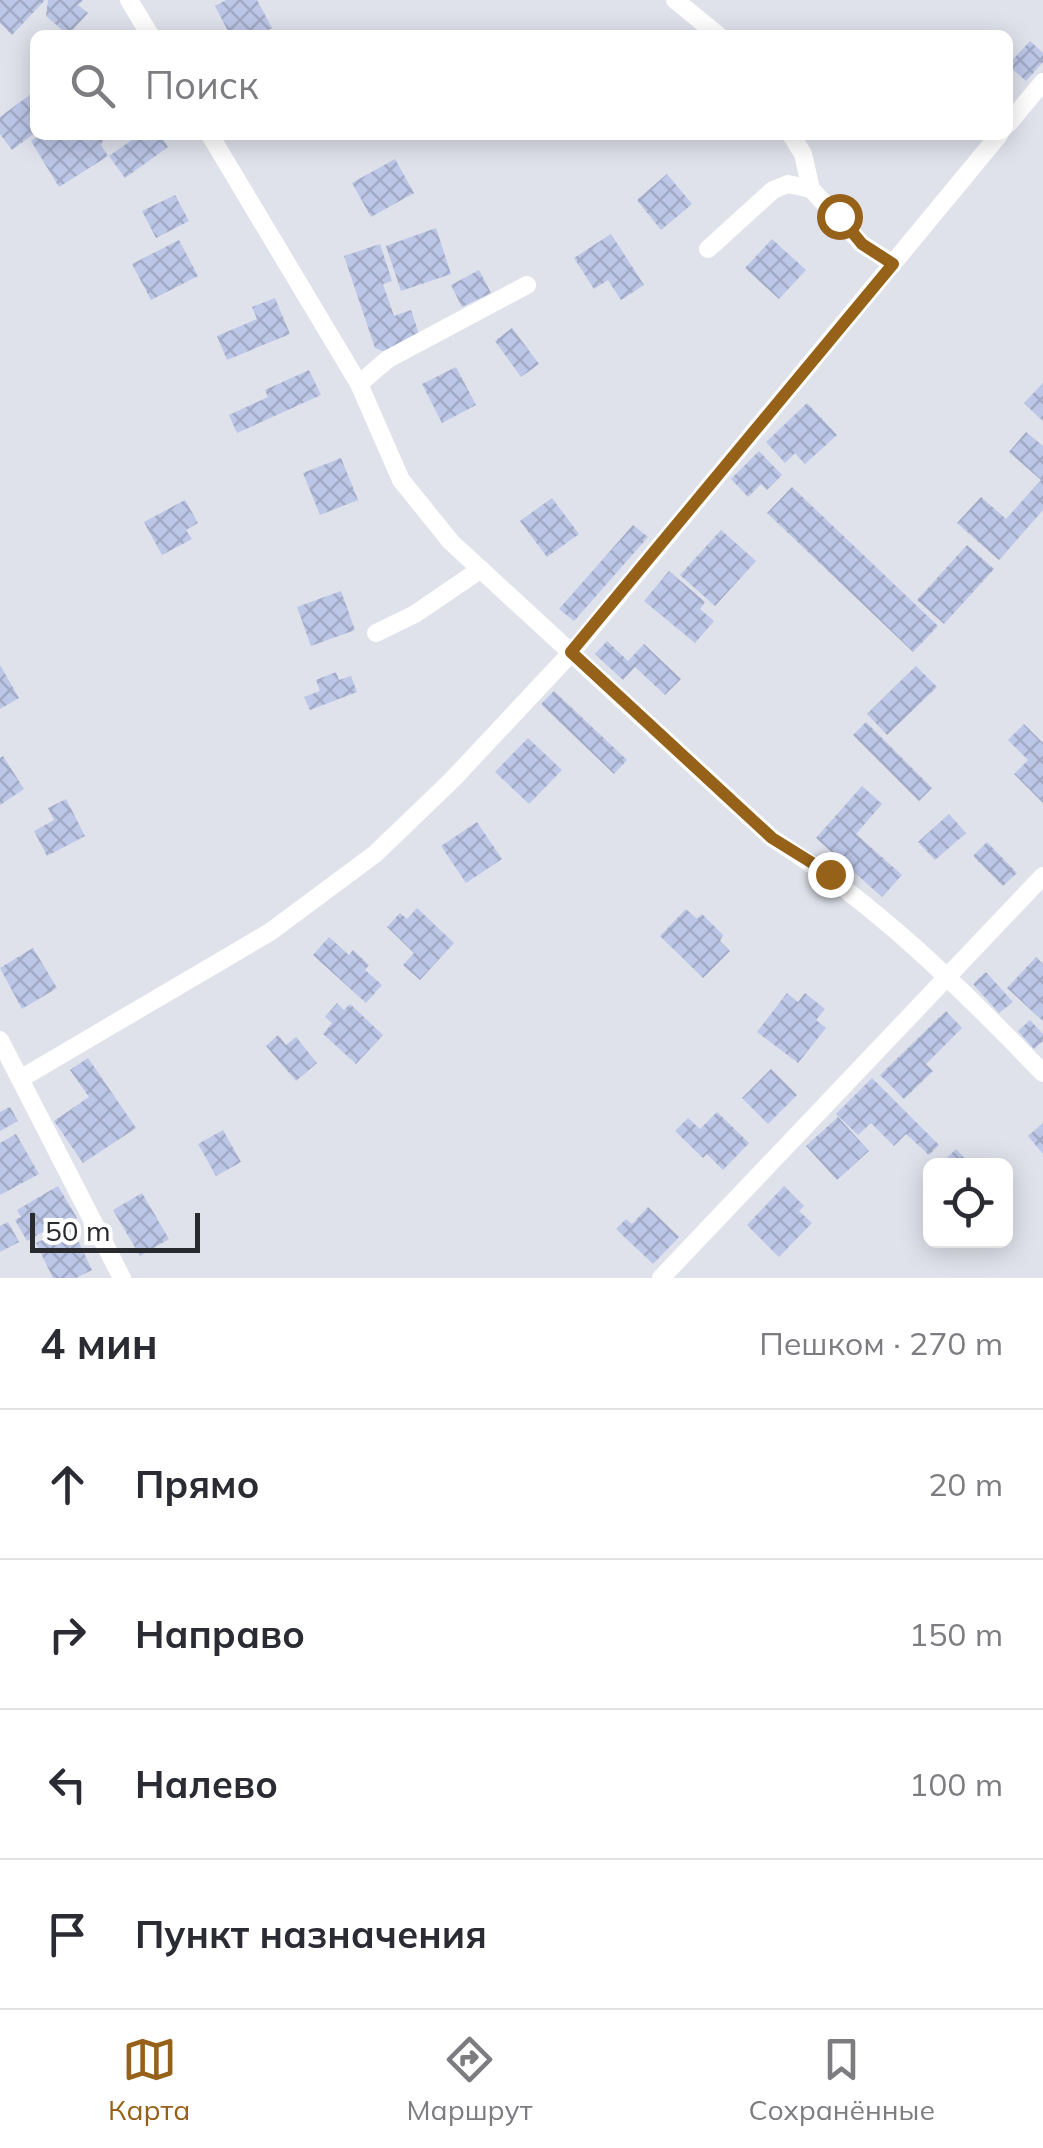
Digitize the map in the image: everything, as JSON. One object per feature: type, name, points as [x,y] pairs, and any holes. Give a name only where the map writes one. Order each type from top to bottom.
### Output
[{"type":"street","points":[[130,0],[147,30]]},
{"type":"street","points":[[674,0],[712,30]]},
{"type":"street","points":[[1013,118],[1043,82]]},
{"type":"street","points":[[213,140],[360,384],[401,480],[450,542],[772,838],[830,874],[949,976],[1043,1073]]},
{"type":"street","points":[[795,140],[811,189],[862,244],[893,264]]},
{"type":"street","points":[[20,1079],[270,932],[375,854],[452,780],[571,652],[995,140]]},
{"type":"street","points":[[708,249],[773,190],[788,184],[811,189]]},
{"type":"street","points":[[360,384],[388,360],[527,286]]},
{"type":"street","points":[[376,632],[414,614],[480,570]]},
{"type":"street","points":[[660,1278],[1043,876]]},
{"type":"street","points":[[0,1040],[122,1278]]},
{"type":"building","points":[[0,0],[45,0],[12,35],[0,23]]},
{"type":"building","points":[[48,0],[83,0],[78,5],[88,13],[73,30],[62,30],[46,16]]},
{"type":"building","points":[[226,0],[257,0],[272,28],[227,30],[215,6]]},
{"type":"building","points":[[1030,41],[1043,53],[1043,62],[1026,81],[1013,69],[1013,60]]},
{"type":"building","points":[[30,95],[30,137],[12,150],[0,134],[0,117]]},
{"type":"building","points":[[103,140],[101,145],[108,156],[59,187],[31,141]]},
{"type":"building","points":[[132,140],[163,140],[168,147],[125,178],[109,156]]},
{"type":"building","points":[[395,159],[414,193],[371,217],[352,183]]},
{"type":"building","points":[[667,174],[692,204],[661,230],[637,200]]},
{"type":"building","points":[[175,195],[189,221],[156,238],[142,211]]},
{"type":"building","points":[[436,228],[451,274],[401,291],[386,246]]},
{"type":"building","points":[[611,234],[644,285],[621,300],[608,280],[594,289],[574,258]]},
{"type":"building","points":[[772,239],[806,270],[779,299],[745,268]]},
{"type":"building","points":[[179,240],[198,276],[151,300],[132,264]]},
{"type":"building","points":[[380,244],[392,281],[383,284],[394,316],[411,310],[421,340],[385,352],[375,348],[344,256]]},
{"type":"building","points":[[479,270],[491,293],[462,307],[451,285]]},
{"type":"building","points":[[275,298],[290,334],[227,360],[217,336],[257,319],[252,307]]},
{"type":"building","points":[[512,328],[539,364],[521,377],[495,341]]},
{"type":"building","points":[[456,367],[476,405],[442,423],[422,384]]},
{"type":"building","points":[[309,370],[321,395],[237,433],[229,415],[268,397],[265,390]]},
{"type":"building","points":[[1043,383],[1043,421],[1024,403]]},
{"type":"building","points":[[807,403],[837,435],[805,464],[795,453],[785,463],[766,442]]},
{"type":"building","points":[[1026,432],[1043,446],[1043,510],[999,560],[957,523],[981,497],[1006,519],[1041,480],[1009,452]]},
{"type":"building","points":[[759,451],[782,475],[767,490],[761,484],[748,497],[731,479]]},
{"type":"building","points":[[341,458],[358,500],[320,515],[303,473]]},
{"type":"building","points":[[792,487],[938,626],[913,652],[767,513]]},
{"type":"building","points":[[552,498],[579,534],[547,557],[520,521]]},
{"type":"building","points":[[185,500],[198,523],[186,530],[192,539],[162,555],[144,522]]},
{"type":"building","points":[[633,525],[648,537],[574,621],[559,609]]},
{"type":"building","points":[[721,530],[756,561],[715,606],[680,575]]},
{"type":"building","points":[[967,545],[994,569],[944,624],[917,600]]},
{"type":"building","points":[[669,571],[705,602],[700,609],[714,621],[695,643],[644,601]]},
{"type":"building","points":[[341,591],[355,630],[311,646],[297,607]]},
{"type":"building","points":[[607,641],[628,661],[644,644],[681,679],[665,695],[635,667],[623,680],[595,654]]},
{"type":"building","points":[[0,665],[19,698],[0,709]]},
{"type":"building","points":[[916,666],[937,687],[887,735],[867,714]]},
{"type":"building","points":[[336,672],[339,680],[351,676],[357,692],[310,710],[304,697],[320,691],[316,680]]},
{"type":"building","points":[[554,691],[627,760],[614,774],[541,704]]},
{"type":"building","points":[[866,722],[932,788],[919,801],[853,735]]},
{"type":"building","points":[[1024,724],[1043,743],[1043,803],[1014,774],[1028,760],[1008,740]]},
{"type":"building","points":[[528,738],[562,770],[529,804],[495,772]]},
{"type":"building","points":[[3,756],[24,789],[0,805],[0,758]]},
{"type":"building","points":[[862,786],[882,804],[856,834],[902,875],[882,897],[816,838]]},
{"type":"building","points":[[66,799],[85,836],[47,856],[34,831],[54,820],[48,808]]},
{"type":"building","points":[[949,814],[966,833],[935,860],[918,842]]},
{"type":"building","points":[[477,822],[502,859],[466,883],[441,846]]},
{"type":"building","points":[[987,842],[1017,873],[1003,886],[973,856]]},
{"type":"building","points":[[417,908],[454,943],[420,980],[403,965],[414,953],[387,927],[400,913],[407,919]]},
{"type":"building","points":[[686,909],[697,919],[702,914],[723,935],[720,941],[730,951],[703,978],[660,936]]},
{"type":"building","points":[[329,937],[349,955],[353,950],[369,965],[365,970],[382,985],[366,1003],[313,955]]},
{"type":"building","points":[[33,948],[57,988],[22,1009],[0,968]]},
{"type":"building","points":[[1036,957],[1043,964],[1043,1021],[1007,988]]},
{"type":"building","points":[[986,972],[1013,1002],[999,1013],[973,984]]},
{"type":"building","points":[[787,993],[798,1002],[805,993],[825,1009],[816,1020],[826,1028],[798,1063],[757,1032]]},
{"type":"building","points":[[337,1003],[344,1010],[350,1004],[383,1035],[356,1064],[323,1034],[332,1023],[325,1017]]},
{"type":"building","points":[[946,1011],[962,1028],[926,1064],[933,1071],[904,1099],[880,1075]]},
{"type":"building","points":[[1030,1020],[1043,1034],[1043,1041],[1034,1049],[1018,1031]]},
{"type":"building","points":[[278,1035],[286,1045],[296,1037],[317,1063],[296,1081],[266,1046]]},
{"type":"building","points":[[88,1058],[136,1128],[83,1163],[54,1121],[89,1097],[70,1070]]},
{"type":"building","points":[[771,1069],[797,1095],[768,1124],[742,1098]]},
{"type":"building","points":[[872,1078],[939,1145],[929,1155],[906,1134],[894,1146],[871,1123],[858,1135],[836,1114]]},
{"type":"building","points":[[10,1107],[18,1121],[0,1131],[0,1112]]},
{"type":"building","points":[[717,1112],[749,1143],[723,1170],[707,1154],[703,1158],[675,1131],[688,1118],[700,1129]]},
{"type":"building","points":[[838,1117],[869,1151],[837,1180],[806,1146]]},
{"type":"building","points":[[1043,1123],[1043,1154],[1028,1136]]},
{"type":"building","points":[[223,1130],[241,1162],[216,1176],[198,1144]]},
{"type":"building","points":[[16,1134],[39,1174],[0,1195],[0,1143]]},
{"type":"building","points":[[956,1149],[964,1158],[947,1158]]},
{"type":"building","points":[[58,1186],[77,1218],[27,1241],[15,1220],[21,1217],[17,1210]]},
{"type":"building","points":[[784,1186],[804,1206],[799,1211],[812,1223],[779,1257],[747,1225]]},
{"type":"building","points":[[142,1193],[169,1239],[140,1256],[113,1210]]},
{"type":"building","points":[[648,1207],[679,1237],[653,1264],[616,1229],[626,1219],[632,1224]]},
{"type":"building","points":[[8,1222],[19,1242],[0,1252],[0,1226]]},
{"type":"building","points":[[71,1226],[92,1270],[76,1278],[53,1278],[36,1243]]},
{"type":"route","points":[[830,874],[772,838],[571,652],[893,264],[862,244],[839,216]]}]
